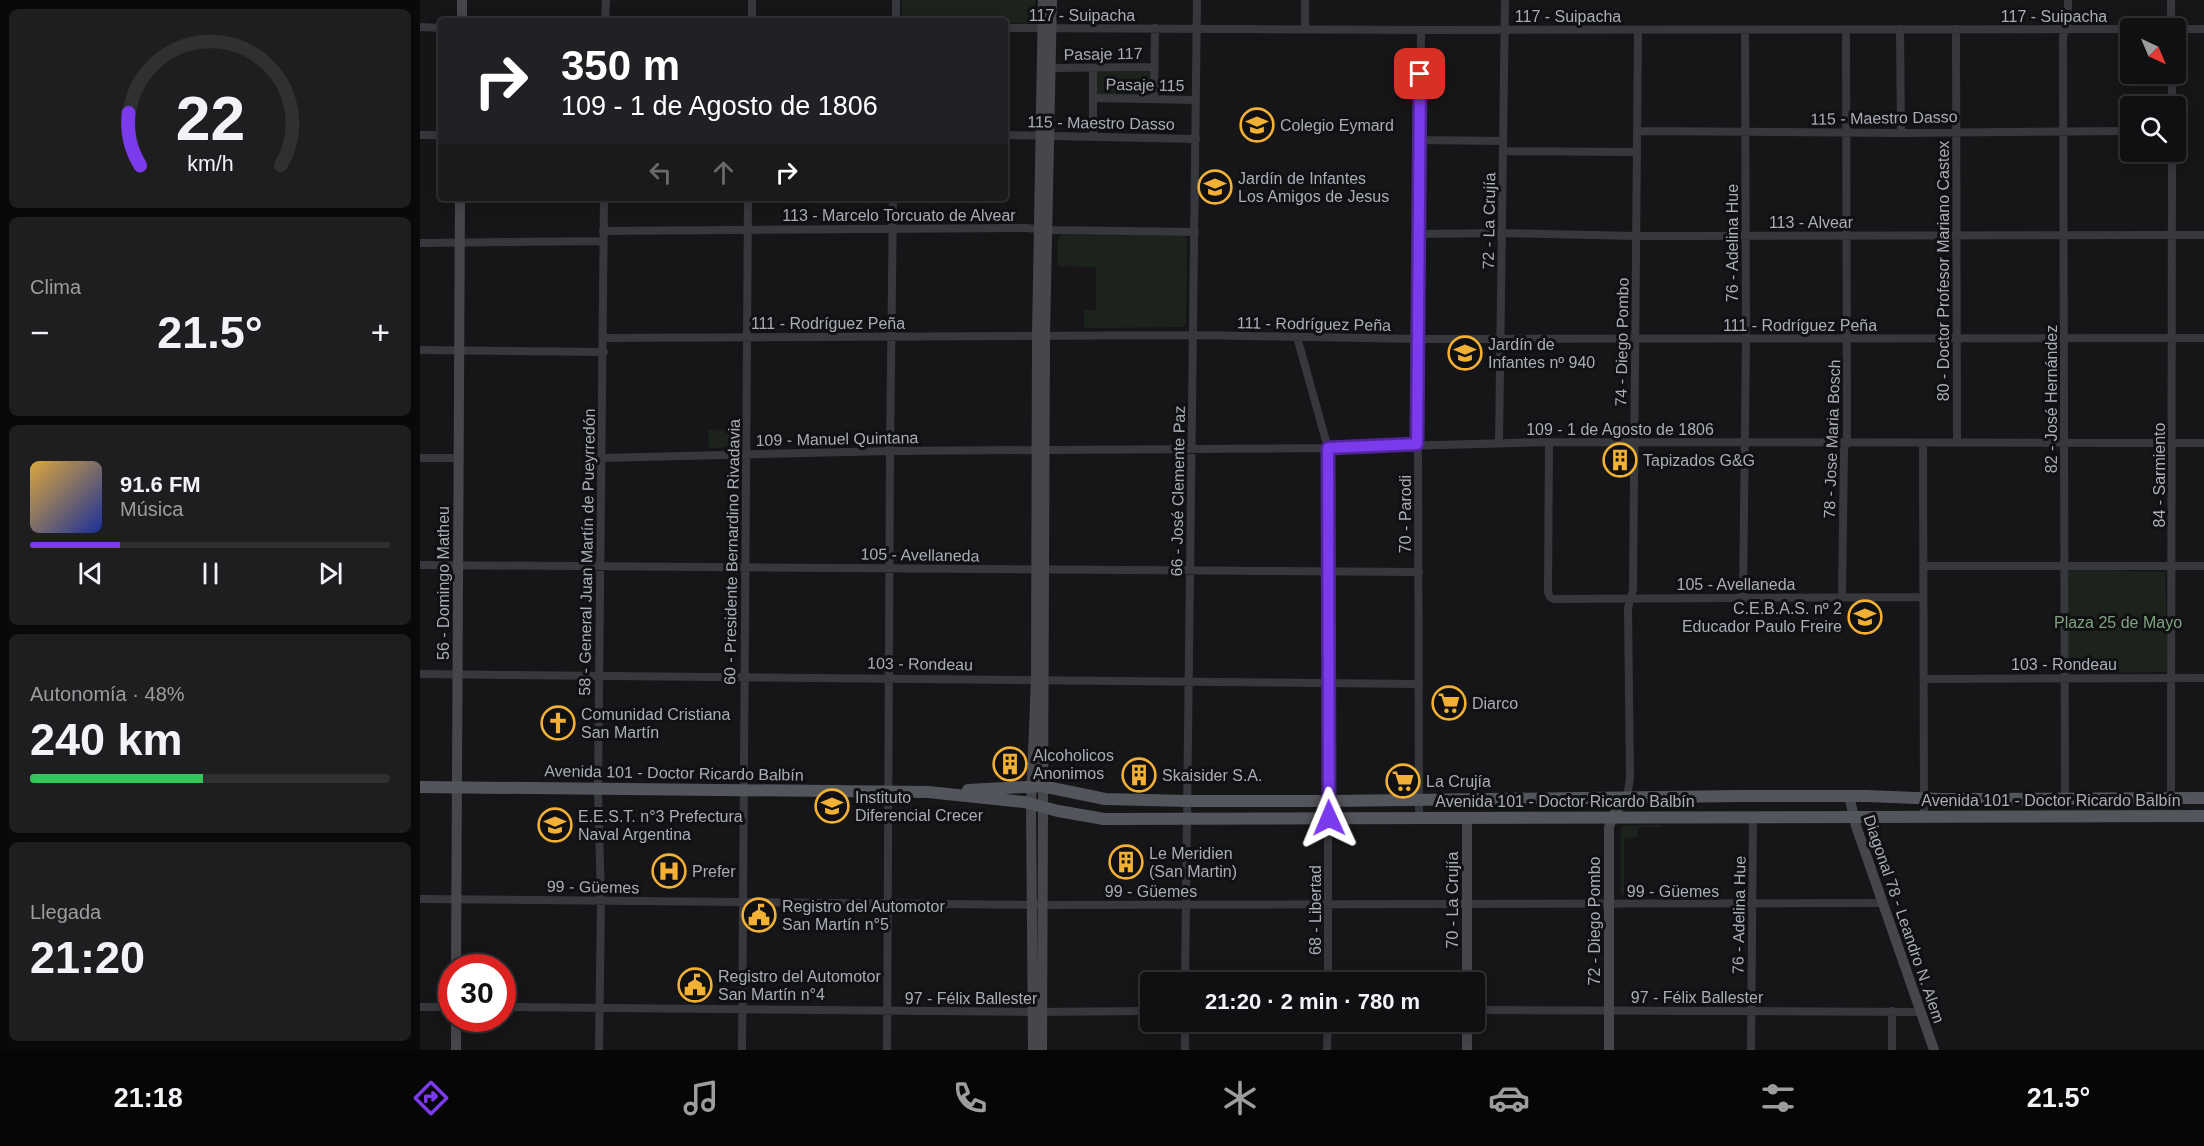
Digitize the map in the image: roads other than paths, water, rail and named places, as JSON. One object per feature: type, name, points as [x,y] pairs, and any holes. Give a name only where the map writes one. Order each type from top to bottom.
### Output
[{"type":"main road","name":"Avenida 101 - Doctor Ricardo Balbín","points":[[420,787],[928,792],[1037,786],[1105,799],[1188,801],[1849,796],[2204,798]]},
{"type":"main road","name":"Avenida 101 - Doctor Ricardo Balbín","points":[[928,792],[1037,805],[1098,818],[2204,816]]},
{"type":"street","points":[[462,0],[462,18]]},
{"type":"street","points":[[605,18],[606,0]]},
{"type":"street","points":[[752,0],[752,18]]},
{"type":"street","points":[[896,0],[896,18]]},
{"type":"street","points":[[1043,0],[1051,68],[1046,135]]},
{"type":"street","points":[[1033,1050],[1037,1012],[1041,336],[1047,28],[1052,0]]},
{"type":"street","name":"66 - José Clemente Paz","points":[[1185,972],[1197,0]]},
{"type":"street","points":[[1305,0],[1305,28]]},
{"type":"street","name":"72 - La Crujía","points":[[1499,443],[1505,0]]},
{"type":"street","name":"82 - José Hernández","points":[[2065,799],[2063,37],[2068,22],[2068,0]]},
{"type":"street","points":[[2171,0],[2172,18]]},
{"type":"street","points":[[420,27],[438,27]]},
{"type":"street","name":"117 - Suipacha","points":[[1008,28],[2120,29]]},
{"type":"street","points":[[1154,99],[1155,28]]},
{"type":"street","points":[[1900,29],[1901,133]]},
{"type":"street","name":"80 - Doctor Profesor Mariano Castex","points":[[1956,29],[1957,442]]},
{"type":"street","points":[[2186,29],[2204,29]]},
{"type":"street","name":"70 - Parodi","points":[[1419,818],[1417,339],[1421,30]]},
{"type":"street","name":"74 - Diego Pombo","points":[[1627,797],[1630,778],[1628,608],[1633,590],[1638,30]]},
{"type":"street","name":"76 - Adelina Hue","points":[[1743,599],[1746,339],[1745,30]]},
{"type":"street","name":"78 - Jose Maria Bosch","points":[[1842,597],[1848,339],[1846,30]]},
{"type":"street","name":"Pasaje 117","points":[[1051,68],[1155,67]]},
{"type":"street","points":[[1093,137],[1094,68]]},
{"type":"street","name":"Pasaje 115","points":[[1094,98],[1196,100]]},
{"type":"street","name":"115 - Maestro Dasso","points":[[1638,131],[1901,133],[2120,131]]},
{"type":"street","points":[[420,135],[438,135]]},
{"type":"street","name":"115 - Maestro Dasso","points":[[1008,135],[1196,139]]},
{"type":"street","points":[[1419,140],[1503,141]]},
{"type":"street","points":[[1503,151],[1637,152]]},
{"type":"street","name":"84 - Sarmiento","points":[[2171,798],[2172,162]]},
{"type":"street","name":"56 - Domingo Matheu","points":[[456,954],[460,201]]},
{"type":"street","name":"58 - General Juan Martín de Pueyrredón","points":[[599,1050],[601,901],[598,789],[604,201]]},
{"type":"street","name":"60 - Presidente Bernardino Rivadavia","points":[[742,1050],[742,790],[748,201]]},
{"type":"street","points":[[887,1050],[893,201]]},
{"type":"street","name":"113 - Marcelo Torcuato de Alvear","points":[[603,231],[1026,228],[1195,232]]},
{"type":"street","name":"113 - Alvear","points":[[1418,234],[2204,235]]},
{"type":"street","points":[[420,243],[603,241]]},
{"type":"street","name":"111 - Rodríguez Peña","points":[[604,338],[1194,335],[1417,339],[2204,338]]},
{"type":"street","name":"68 - Libertad","points":[[1297,337],[1328,448],[1328,972]]},
{"type":"street","points":[[420,350],[604,352]]},
{"type":"street","name":"109 - 1 de Agosto de 1806","points":[[1041,450],[1328,448],[1549,442],[2204,443]]},
{"type":"street","name":"105 - Avellaneda","points":[[1549,442],[1548,592],[1550,597],[1743,599],[1923,597]]},
{"type":"street","points":[[1923,443],[1924,816]]},
{"type":"street","name":"109 - Manuel Quintana","points":[[602,458],[1041,450]]},
{"type":"street","points":[[420,458],[458,459]]},
{"type":"street","name":"105 - Avellaneda","points":[[420,565],[1419,572]]},
{"type":"street","points":[[1925,566],[2204,566]]},
{"type":"street","name":"103 - Rondeau","points":[[420,674],[1419,684]]},
{"type":"street","name":"103 - Rondeau","points":[[1924,679],[2204,678]]},
{"type":"street","name":"Diagonal 78 - Leandro N. Alem","points":[[1849,796],[1853,817],[1934,1050]]},
{"type":"street","points":[[1612,817],[1627,797]]},
{"type":"street","name":"70 - La Crujía","points":[[1467,817],[1467,972]]},
{"type":"street","name":"72 - Diego Pombo","points":[[1609,1050],[1609,828],[1612,817]]},
{"type":"street","name":"76 - Adelina Hue","points":[[1751,1050],[1753,817]]},
{"type":"street","name":"99 - Güemes","points":[[420,899],[1037,905],[1882,903]]},
{"type":"street","points":[[420,1007],[438,1007]]},
{"type":"street","name":"97 - Félix Ballester","points":[[516,1007],[1140,1011]]},
{"type":"street","name":"97 - Félix Ballester","points":[[1485,1010],[1920,1012]]},
{"type":"street","points":[[1892,1011],[1892,1050]]},
{"type":"street","points":[[1037,1012],[1042,1050]]},
{"type":"street","points":[[456,1032],[456,1050]]},
{"type":"street","points":[[1185,1032],[1185,1050]]},
{"type":"street","points":[[1327,1050],[1328,1032]]},
{"type":"street","points":[[1467,1032],[1467,1050]]},
{"type":"place","name":"Colegio Eymard","points":[[1257,125]]},
{"type":"place","name":"Jardín de Infantes Los Amigos de Jesus","points":[[1215,187]]},
{"type":"place","name":"Jardín de Infantes nº 940","points":[[1465,353]]},
{"type":"place","name":"Tapizados G&G","points":[[1620,460]]},
{"type":"place","name":"C.E.B.A.S. nº 2 Educador Paulo Freire","points":[[1865,617]]},
{"type":"place","name":"Diarco","points":[[1449,703]]},
{"type":"place","name":"Comunidad Cristiana San Martín","points":[[558,723]]},
{"type":"place","name":"Alcoholicos Anonimos","points":[[1010,764]]},
{"type":"place","name":"Skaisider S.A.","points":[[1139,775]]},
{"type":"place","name":"La Crujía","points":[[1403,781]]},
{"type":"place","name":"Instituto Diferencial Crecer","points":[[832,806]]},
{"type":"place","name":"E.E.S.T. n°3 Prefectura Naval Argentina","points":[[555,825]]},
{"type":"place","name":"Le Meridien (San Martin)","points":[[1126,862]]},
{"type":"place","name":"Prefer","points":[[669,871]]},
{"type":"place","name":"Registro del Automotor San Martín n°5","points":[[759,915]]},
{"type":"place","name":"Registro del Automotor San Martín n°4","points":[[695,985]]},
{"type":"park label","name":"Plaza 25 de Mayo","points":[[2118,622]]}]
